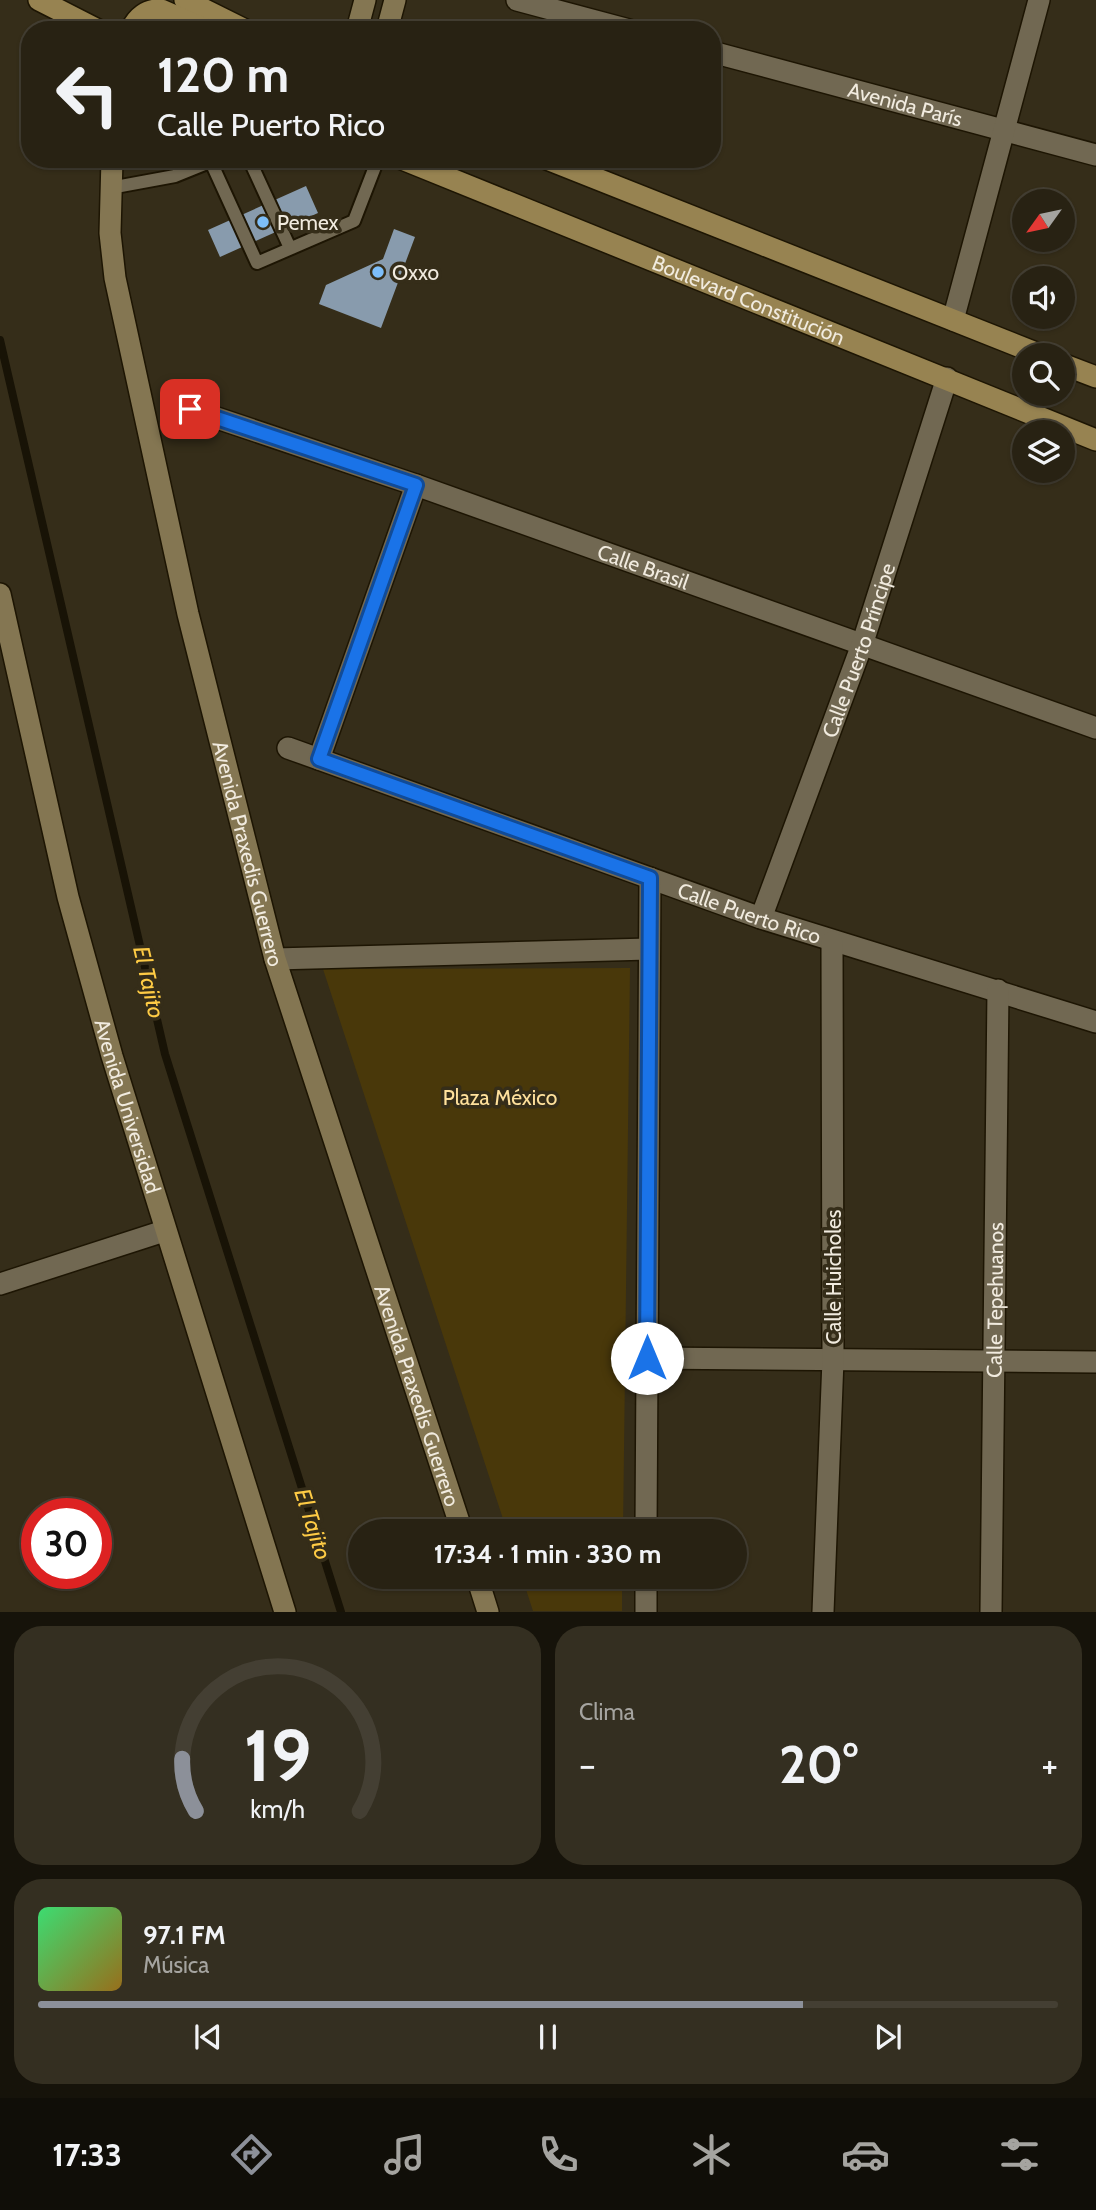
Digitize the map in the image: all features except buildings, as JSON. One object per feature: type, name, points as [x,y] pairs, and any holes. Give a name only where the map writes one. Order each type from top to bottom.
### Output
[{"type":"main road","points":[[39,0],[80,21]]},
{"type":"main road","points":[[185,0],[227,21]]},
{"type":"main road","points":[[138,21],[143,14],[161,10],[186,21]]},
{"type":"main road","name":"Boulevard Constitución","points":[[424,168],[1096,440]]},
{"type":"main road","points":[[570,168],[1012,343]]},
{"type":"main road","points":[[1075,369],[1096,377]]},
{"type":"street","points":[[359,21],[365,0]]},
{"type":"street","points":[[389,21],[395,0]]},
{"type":"street","points":[[517,0],[595,21]]},
{"type":"street","points":[[953,320],[1040,0]]},
{"type":"street","name":"Avenida París","points":[[721,54],[1096,155]]},
{"type":"street","name":"Avenida Praxedis Guerrero","points":[[111,168],[110,233],[115,278],[188,614],[275,958],[458,1519]]},
{"type":"street","name":"Calle Puerto Príncipe","points":[[761,918],[863,642],[947,378]]},
{"type":"street","name":"Calle Brasil","points":[[190,409],[416,485],[863,642],[1096,728]]},
{"type":"street","points":[[319,759],[416,485]]},
{"type":"street","name":"Avenida Universidad","points":[[0,594],[3,625],[68,897],[164,1231],[279,1610]]},
{"type":"street","name":"Calle Puerto Rico","points":[[288,748],[761,918],[1096,1022]]},
{"type":"street","points":[[646,1519],[650,878]]},
{"type":"street","name":"Calle Huicholes","points":[[823,1612],[833,1360],[832,942]]},
{"type":"street","points":[[275,958],[649,949]]},
{"type":"street","name":"Calle Tepehuanos","points":[[990,1612],[996,1361],[998,990]]},
{"type":"street","points":[[0,1284],[164,1231]]},
{"type":"street","points":[[647,1358],[1096,1362]]},
{"type":"street","points":[[481,1589],[488,1612]]},
{"type":"street","points":[[646,1589],[646,1612]]},
{"type":"lane","points":[[110,188],[175,176],[194,168]]},
{"type":"lane","points":[[217,168],[257,262],[354,221],[375,168]]},
{"type":"lane","points":[[252,168],[290,248]]},
{"type":"green space","name":"Plaza México","points":[[630,968],[623,1519],[503,1519],[323,969]]},
{"type":"green space","points":[[526,1589],[622,1589],[622,1611],[533,1611]]},
{"type":"waterway","name":"El Tajito","points":[[0,340],[165,1054],[341,1612]]},
{"type":"place","name":"Pemex","points":[[263,222]]},
{"type":"place","name":"Oxxo","points":[[378,272]]},
{"type":"route","points":[[190,409],[416,485],[319,759],[650,878],[647,1358]]}]
